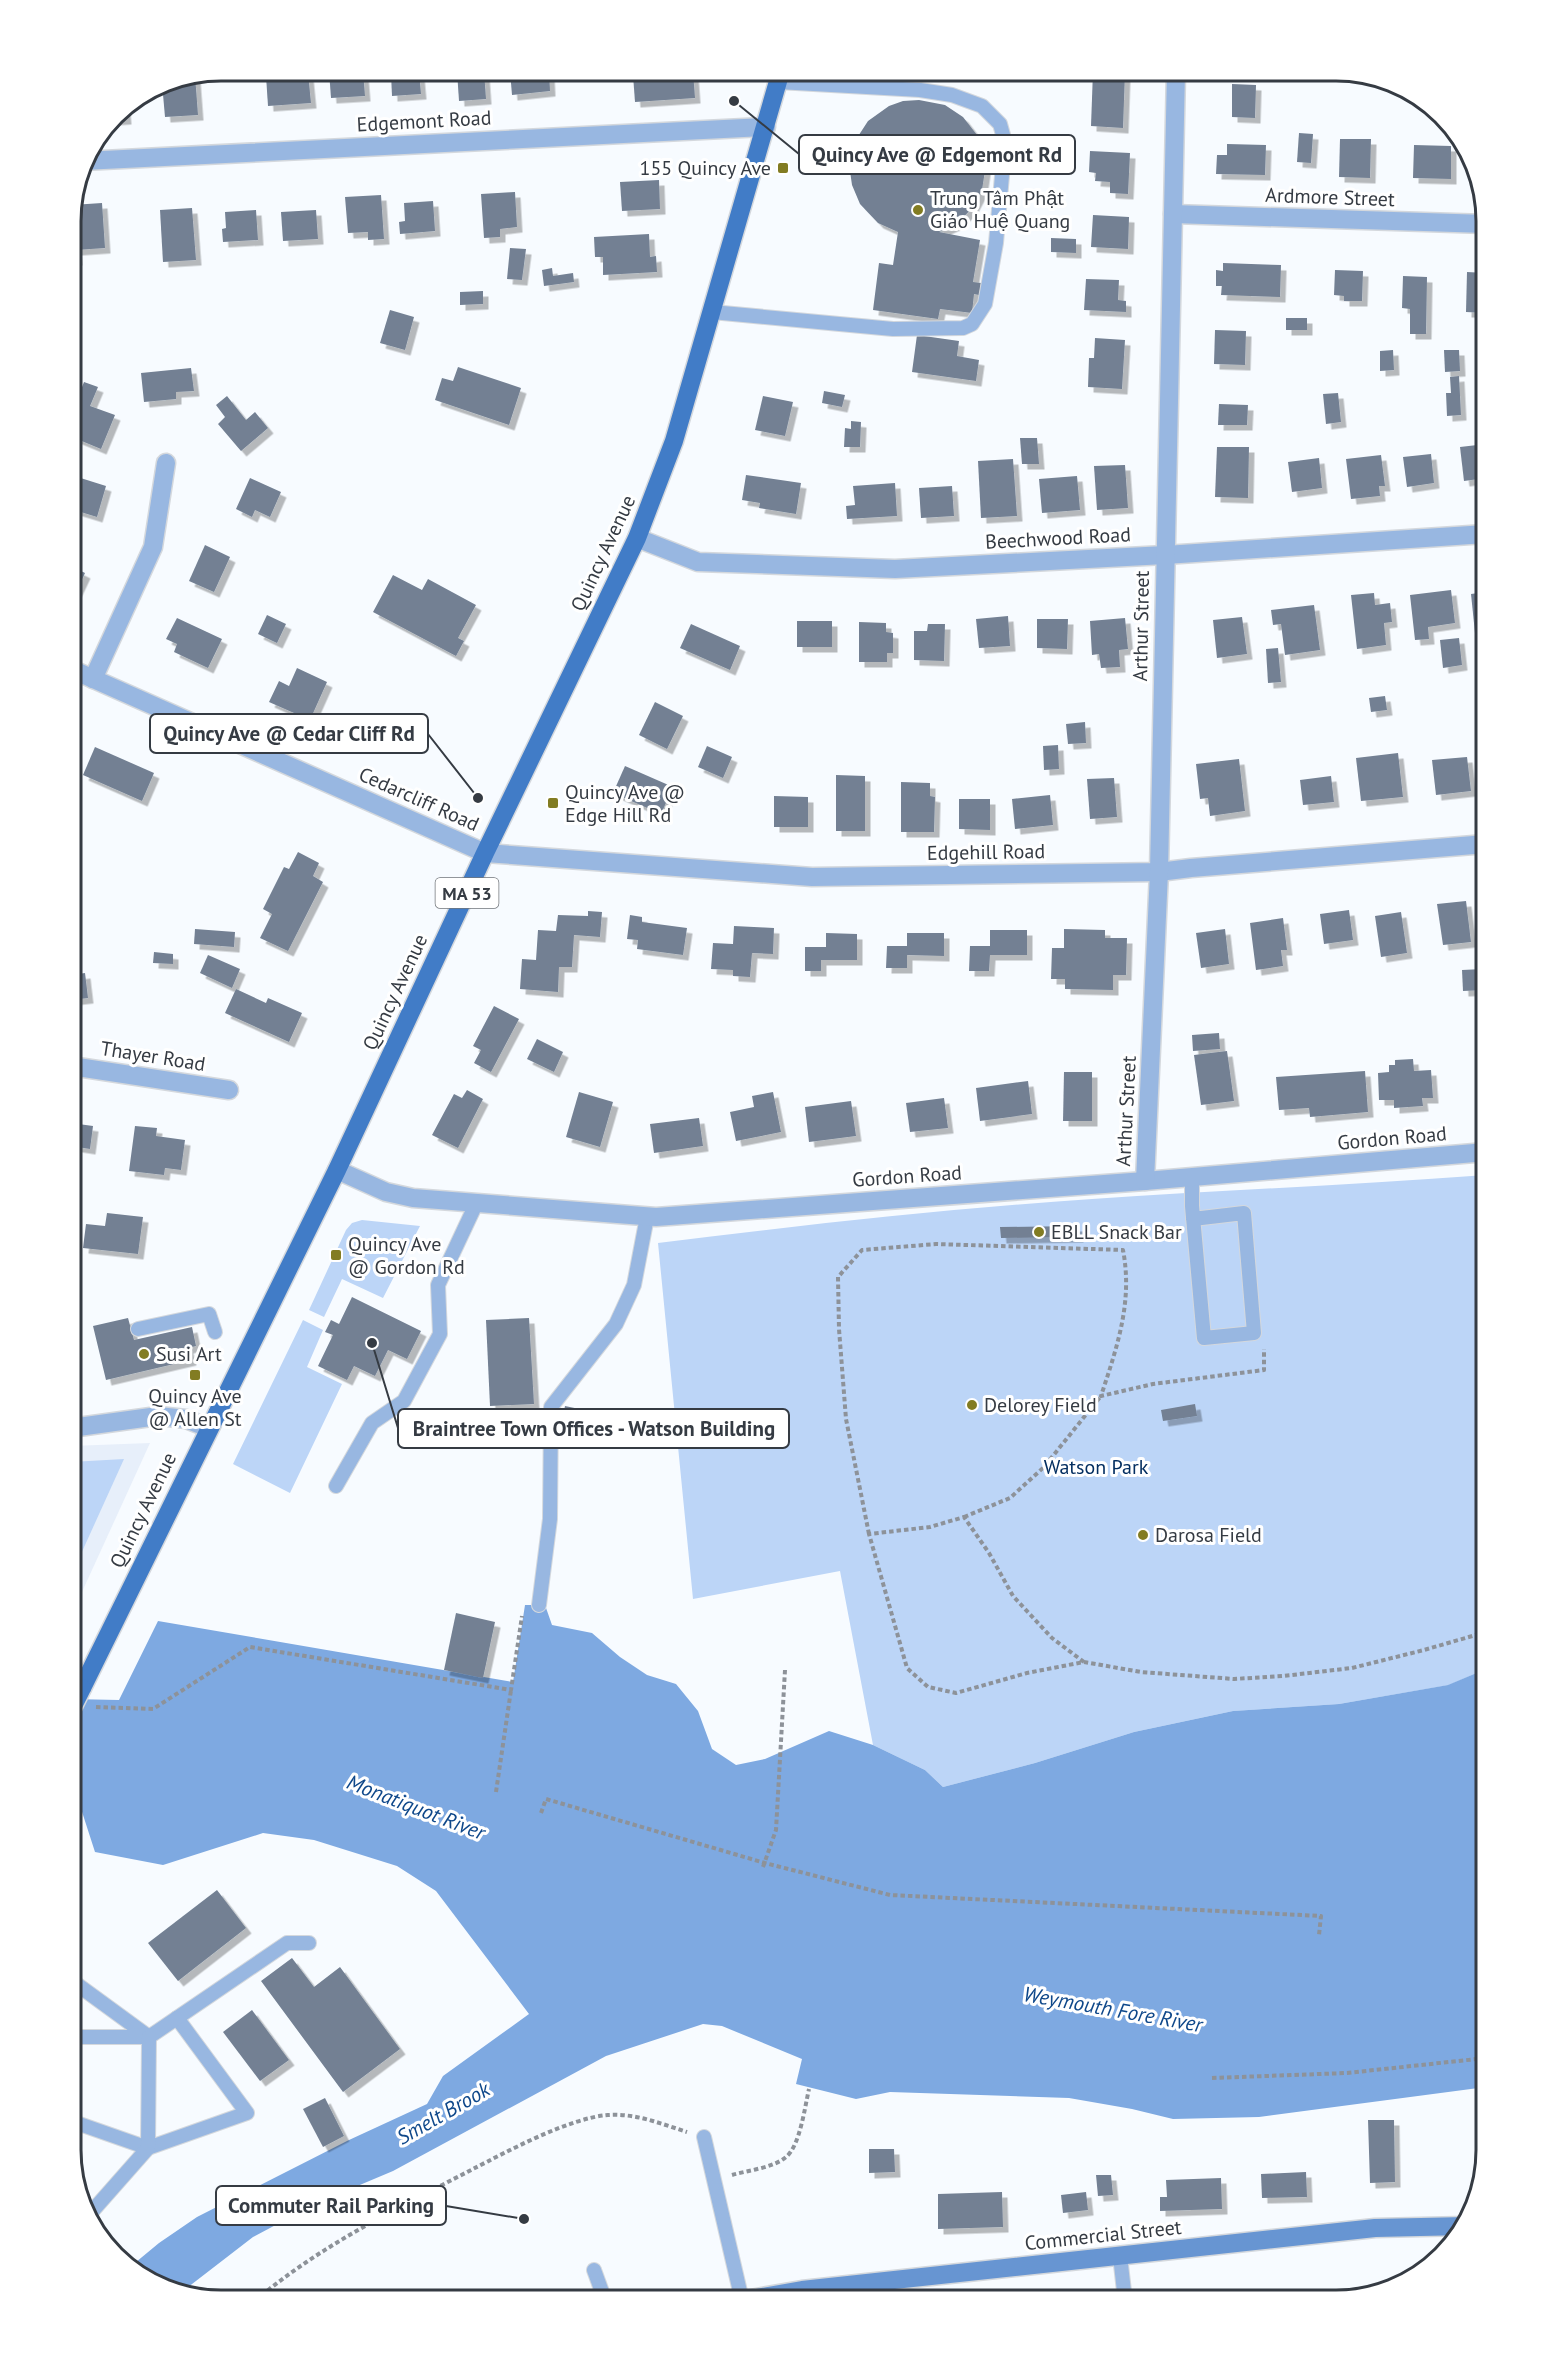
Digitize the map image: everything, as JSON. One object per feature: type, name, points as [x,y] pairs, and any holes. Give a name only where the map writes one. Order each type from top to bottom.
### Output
[{"type":"main road","name":"Quincy Avenue","points":[[81,1690],[337,1170],[485,853],[637,538],[674,441],[779,81]]},
{"type":"main road","name":"Commercial Street","points":[[802,2290],[1375,2228],[1453,2226]]},
{"type":"street","name":"Arthur Street","points":[[1145,1181],[1159,872],[1176,81]]},
{"type":"street","name":"Edgemont Road","points":[[95,160],[766,127]]},
{"type":"street","name":"Ardmore Street","points":[[1173,214],[1476,224]]},
{"type":"street","points":[[93,679],[153,547],[166,463]]},
{"type":"street","name":"Beechwood Road","points":[[637,538],[698,562],[896,569],[1165,555],[1476,535]]},
{"type":"street","name":"Cedarcliff Road","points":[[81,674],[485,853]]},
{"type":"street","name":"Edgehill Road","points":[[485,853],[812,877],[1159,872],[1476,845]]},
{"type":"street","name":"Thayer Road","points":[[81,1068],[229,1090]]},
{"type":"street","name":"Gordon Road","points":[[337,1170],[386,1192],[412,1198],[647,1217],[1145,1181],[1476,1153]]},
{"type":"street","points":[[81,1427],[158,1416],[186,1419],[208,1428]]},
{"type":"lane","points":[[712,312],[893,329],[963,328],[972,324],[985,304],[996,243],[1005,142],[1000,124],[982,106],[952,95],[830,81]]},
{"type":"lane","points":[[1192,1176],[1193,1219],[1204,1338],[1254,1333],[1244,1213],[1193,1219]]},
{"type":"lane","points":[[336,1486],[372,1423],[404,1401],[440,1334],[438,1286],[476,1204]]},
{"type":"lane","points":[[539,1605],[550,1519],[551,1407],[616,1324],[634,1285],[647,1217]]},
{"type":"lane","points":[[138,1329],[209,1314],[215,1332]]},
{"type":"lane","points":[[81,2037],[149,2037],[287,1943],[309,1943]]},
{"type":"lane","points":[[81,1988],[149,2037]]},
{"type":"lane","points":[[94,2208],[148,2148],[247,2113],[177,2018]]},
{"type":"lane","points":[[148,2148],[149,2037]]},
{"type":"lane","points":[[81,2125],[148,2148]]},
{"type":"lane","points":[[704,2137],[742,2290]]},
{"type":"lane","points":[[1120,2256],[1124,2290]]},
{"type":"lane","points":[[594,2270],[601,2290]]},
{"type":"path","points":[[869,1534],[930,1527],[964,1517],[1010,1497],[1044,1467],[1101,1396],[1122,1331],[1127,1270],[1123,1250],[936,1244],[862,1250],[838,1277],[839,1329],[846,1419],[869,1534],[907,1668],[928,1687],[957,1693],[1027,1673],[1084,1662],[1142,1672],[1234,1679],[1352,1668],[1476,1635]]},
{"type":"path","points":[[1101,1396],[1153,1384],[1264,1370],[1264,1347],[1254,1333]]},
{"type":"path","points":[[964,1517],[989,1553],[1013,1596],[1052,1638],[1084,1662]]},
{"type":"path","points":[[496,1792],[522,1611]]},
{"type":"path","points":[[94,1707],[153,1709],[250,1647],[511,1690]]},
{"type":"path","points":[[764,1865],[776,1830],[785,1670]]},
{"type":"path","points":[[541,1813],[546,1799],[764,1865],[890,1895],[1321,1916],[1319,1935]]},
{"type":"path","points":[[1212,2078],[1347,2073],[1476,2059]]},
{"type":"path","points":[[714,2180],[774,2163],[789,2155],[796,2141],[809,2089]]},
{"type":"path","points":[[269,2290],[308,2261],[383,2215],[515,2147],[585,2119],[622,2115],[704,2137]]},
{"type":"shaded area","points":[[150,1443],[81,1594],[81,1446]]},
{"type":"green space","name":"Watson Park","points":[[1476,1176],[1476,1673],[1449,1685],[1339,1704],[1233,1711],[1134,1732],[1035,1763],[943,1787],[925,1770],[873,1745],[840,1571],[693,1599],[658,1243],[875,1218],[1038,1203]]},
{"type":"green space","points":[[362,1220],[420,1226],[383,1298],[342,1279],[324,1317],[309,1310],[346,1230],[352,1223]]},
{"type":"green space","points":[[303,1320],[323,1330],[307,1367],[342,1384],[290,1493],[233,1464]]},
{"type":"green space","points":[[124,1459],[81,1554],[81,1461]]},
{"type":"water","points":[[525,1605],[545,1605],[552,1625],[592,1633],[620,1657],[647,1675],[676,1684],[698,1711],[712,1749],[736,1765],[765,1759],[829,1731],[873,1745],[925,1770],[943,1787],[1035,1763],[1134,1732],[1233,1711],[1339,1704],[1448,1685],[1476,1673],[1476,2088],[1259,2117],[1173,2119],[1069,2098],[890,2092],[856,2099],[796,2084],[802,2059],[722,2026],[703,2024],[606,2056],[393,2171],[317,2203],[253,2237],[189,2286],[159,2276],[137,2261],[159,2243],[197,2217],[349,2140],[427,2104],[443,2076],[529,2014],[436,1891],[397,1866],[314,1840],[263,1833],[163,1865],[95,1852],[81,1809],[81,1699],[119,1700],[158,1621],[513,1682]]},
{"type":"building","points":[[266,81],[309,81],[311,103],[268,106]]},
{"type":"building","points":[[330,81],[364,81],[365,96],[331,98]]},
{"type":"building","points":[[391,81],[420,81],[421,94],[392,96]]},
{"type":"building","points":[[458,81],[485,81],[486,99],[459,101]]},
{"type":"building","points":[[511,81],[550,81],[550,91],[512,95]]},
{"type":"building","points":[[633,81],[694,81],[695,98],[635,102]]},
{"type":"building","points":[[1093,81],[1125,81],[1123,128],[1091,126]]},
{"type":"building","points":[[196,83],[198,115],[165,117],[163,94]]},
{"type":"building","points":[[1232,84],[1256,85],[1255,118],[1232,117]]},
{"type":"building","name":"Trung Tâm Phật Giáo Huệ Quang","points":[[919,100],[945,105],[963,117],[977,135],[984,150],[986,164],[982,190],[973,207],[957,224],[939,232],[980,240],[973,282],[981,283],[979,295],[974,294],[972,313],[940,309],[938,319],[873,310],[879,263],[893,265],[898,232],[878,223],[860,204],[852,185],[850,171],[851,152],[868,121],[889,106],[903,101]]},
{"type":"building","points":[[1299,133],[1313,134],[1311,163],[1297,162]]},
{"type":"building","points":[[1340,139],[1371,139],[1370,178],[1339,177]]},
{"type":"building","points":[[1227,144],[1266,145],[1265,175],[1216,174],[1217,155],[1227,155]]},
{"type":"building","points":[[1414,145],[1451,146],[1451,179],[1413,178]]},
{"type":"building","points":[[1090,151],[1130,153],[1128,194],[1110,193],[1110,182],[1095,181],[1096,173],[1089,172]]},
{"type":"building","points":[[659,180],[660,209],[622,211],[620,182]]},
{"type":"building","points":[[515,192],[517,227],[500,229],[500,237],[484,238],[481,194]]},
{"type":"building","points":[[381,195],[384,239],[368,240],[368,232],[348,233],[345,197]]},
{"type":"building","points":[[433,201],[435,231],[400,234],[399,222],[405,221],[404,203]]},
{"type":"building","points":[[102,203],[105,248],[81,250],[82,204]]},
{"type":"building","points":[[192,208],[196,260],[163,262],[160,210]]},
{"type":"building","points":[[256,210],[258,240],[223,242],[222,229],[226,228],[225,212]]},
{"type":"building","points":[[316,210],[318,239],[283,241],[281,212]]},
{"type":"building","points":[[1093,215],[1129,217],[1128,249],[1091,247]]},
{"type":"building","points":[[649,234],[650,257],[656,256],[657,272],[603,275],[603,257],[595,257],[594,237]]},
{"type":"building","points":[[1051,238],[1076,239],[1076,253],[1051,252]]},
{"type":"building","points":[[510,248],[526,249],[522,280],[507,279]]},
{"type":"building","points":[[1223,263],[1281,265],[1280,297],[1221,295],[1222,286],[1216,286],[1216,270],[1223,271]]},
{"type":"building","points":[[552,268],[553,276],[573,273],[574,282],[544,286],[542,270]]},
{"type":"building","points":[[1335,270],[1363,271],[1362,301],[1344,301],[1344,296],[1334,295]]},
{"type":"building","points":[[1467,272],[1476,272],[1476,312],[1466,312]]},
{"type":"building","points":[[1403,276],[1427,277],[1426,334],[1410,334],[1410,309],[1402,308]]},
{"type":"building","points":[[1086,279],[1119,280],[1118,300],[1126,301],[1126,312],[1084,310]]},
{"type":"building","points":[[483,291],[483,304],[460,305],[460,292]]},
{"type":"building","points":[[390,310],[414,317],[405,350],[380,343]]},
{"type":"building","points":[[1286,318],[1307,318],[1307,330],[1286,330]]},
{"type":"building","points":[[1215,330],[1246,331],[1245,365],[1214,364]]},
{"type":"building","points":[[917,335],[959,341],[957,356],[979,360],[976,381],[912,372]]},
{"type":"building","points":[[1095,338],[1125,340],[1122,389],[1088,387],[1089,358],[1094,358]]},
{"type":"building","points":[[1393,350],[1394,370],[1380,371],[1380,351]]},
{"type":"building","points":[[1444,350],[1459,350],[1460,371],[1445,372]]},
{"type":"building","points":[[458,367],[521,388],[509,425],[435,400],[442,378],[453,381]]},
{"type":"building","points":[[191,368],[194,391],[176,392],[176,399],[144,402],[141,373]]},
{"type":"building","points":[[1459,376],[1461,415],[1447,416],[1446,393],[1451,393],[1450,377]]},
{"type":"building","points":[[84,382],[98,387],[90,406],[115,415],[101,449],[81,441],[81,390]]},
{"type":"building","points":[[824,391],[845,395],[842,407],[822,403]]},
{"type":"building","points":[[1338,393],[1341,422],[1326,424],[1323,394]]},
{"type":"building","points":[[227,396],[246,420],[255,412],[268,428],[241,451],[218,424],[225,417],[216,405]]},
{"type":"building","points":[[763,396],[793,402],[785,436],[755,430]]},
{"type":"building","points":[[1219,404],[1248,405],[1247,425],[1218,425]]},
{"type":"building","points":[[851,421],[861,422],[860,447],[844,447],[845,428],[851,429]]},
{"type":"building","points":[[1020,438],[1037,438],[1039,464],[1022,464]]},
{"type":"building","points":[[1476,445],[1476,479],[1464,481],[1460,447]]},
{"type":"building","points":[[1217,447],[1249,447],[1248,498],[1215,497]]},
{"type":"building","points":[[1431,454],[1434,483],[1407,487],[1403,457]]},
{"type":"building","points":[[1381,455],[1385,486],[1379,486],[1380,496],[1351,499],[1346,459]]},
{"type":"building","points":[[1319,458],[1322,488],[1292,492],[1288,462]]},
{"type":"building","points":[[1013,459],[1017,516],[981,518],[978,461]]},
{"type":"building","points":[[1125,465],[1128,508],[1097,510],[1094,466]]},
{"type":"building","points":[[746,475],[801,483],[796,514],[759,508],[760,503],[742,500]]},
{"type":"building","points":[[1077,476],[1080,510],[1042,513],[1039,479]]},
{"type":"building","points":[[81,478],[106,486],[97,517],[81,512]]},
{"type":"building","points":[[250,478],[281,492],[270,517],[255,510],[252,517],[236,509]]},
{"type":"building","points":[[895,483],[897,516],[847,519],[846,506],[855,505],[853,486]]},
{"type":"building","points":[[952,486],[954,516],[921,518],[919,488]]},
{"type":"building","points":[[205,545],[230,557],[214,592],[189,581]]},
{"type":"building","points":[[393,575],[422,590],[428,579],[476,605],[458,638],[464,641],[456,656],[373,612]]},
{"type":"building","points":[[1451,590],[1455,623],[1428,627],[1429,639],[1415,640],[1410,595]]},
{"type":"building","points":[[1374,593],[1375,605],[1390,603],[1392,622],[1384,623],[1386,645],[1357,649],[1351,595]]},
{"type":"building","points":[[1476,593],[1476,633],[1475,633],[1471,594]]},
{"type":"building","points":[[1314,605],[1320,650],[1285,655],[1281,624],[1273,625],[1271,610]]},
{"type":"building","points":[[267,615],[286,624],[277,643],[258,634]]},
{"type":"building","points":[[1008,616],[1010,646],[979,648],[976,619]]},
{"type":"building","points":[[1242,617],[1247,654],[1217,658],[1213,620]]},
{"type":"building","points":[[177,618],[222,639],[208,668],[174,652],[177,644],[166,639]]},
{"type":"building","points":[[1125,618],[1128,649],[1119,650],[1120,667],[1101,668],[1099,654],[1092,655],[1090,621]]},
{"type":"building","points":[[1037,619],[1068,619],[1067,649],[1037,648]]},
{"type":"building","points":[[797,621],[832,621],[832,647],[797,647]]},
{"type":"building","points":[[859,622],[886,623],[886,632],[893,633],[893,653],[887,653],[887,662],[859,662]]},
{"type":"building","points":[[691,624],[740,646],[730,670],[680,648]]},
{"type":"building","points":[[928,624],[945,624],[944,661],[914,660],[914,631],[927,631]]},
{"type":"building","points":[[1459,638],[1462,665],[1443,668],[1440,640]]},
{"type":"building","points":[[1278,648],[1281,682],[1268,683],[1266,649]]},
{"type":"building","points":[[297,668],[327,682],[310,720],[269,702],[279,681],[289,686]]},
{"type":"building","points":[[1385,696],[1387,710],[1371,712],[1369,698]]},
{"type":"building","points":[[655,702],[683,716],[667,749],[639,735]]},
{"type":"building","points":[[1085,722],[1086,743],[1068,744],[1066,724]]},
{"type":"building","points":[[1058,745],[1059,769],[1044,770],[1043,746]]},
{"type":"building","points":[[707,746],[732,757],[723,778],[698,767]]},
{"type":"building","points":[[95,747],[154,773],[142,801],[83,775]]},
{"type":"building","points":[[1398,753],[1403,797],[1361,801],[1356,758]]},
{"type":"building","points":[[1467,757],[1471,791],[1436,795],[1432,760]]},
{"type":"building","points":[[1239,759],[1245,811],[1210,816],[1208,798],[1200,799],[1196,764]]},
{"type":"building","points":[[625,766],[673,787],[661,814],[613,793]]},
{"type":"building","points":[[836,775],[865,776],[865,831],[836,831]]},
{"type":"building","points":[[1331,776],[1334,802],[1303,805],[1300,780]]},
{"type":"building","points":[[1114,778],[1117,817],[1090,819],[1087,779]]},
{"type":"building","points":[[901,782],[930,783],[930,796],[935,797],[934,832],[901,832]]},
{"type":"building","points":[[1050,795],[1053,825],[1015,829],[1012,799]]},
{"type":"building","points":[[774,796],[808,797],[808,827],[774,827]]},
{"type":"building","points":[[959,799],[990,799],[990,830],[959,829]]},
{"type":"building","points":[[298,852],[319,863],[313,876],[323,882],[288,951],[260,938],[272,914],[263,909],[284,867],[289,869]]},
{"type":"building","points":[[1466,901],[1471,942],[1443,945],[1437,904]]},
{"type":"building","points":[[1349,910],[1353,940],[1324,944],[1320,914]]},
{"type":"building","points":[[588,911],[602,912],[600,937],[574,935],[572,967],[559,967],[558,992],[520,989],[522,959],[536,960],[538,930],[556,931],[558,915],[588,916]]},
{"type":"building","points":[[1401,912],[1407,953],[1381,957],[1375,916]]},
{"type":"building","points":[[630,915],[642,917],[642,922],[687,928],[683,955],[637,949],[638,940],[627,939]]},
{"type":"building","points":[[1283,918],[1287,950],[1281,950],[1283,966],[1256,970],[1250,923]]},
{"type":"building","points":[[734,926],[774,928],[773,954],[752,953],[750,977],[733,976],[733,970],[711,969],[713,943],[733,944]]},
{"type":"building","points":[[195,929],[235,932],[234,947],[194,944]]},
{"type":"building","points":[[1064,929],[1105,930],[1105,938],[1127,938],[1126,975],[1113,975],[1113,990],[1065,989],[1065,979],[1051,979],[1052,948],[1064,948]]},
{"type":"building","points":[[1225,929],[1229,964],[1201,968],[1196,933]]},
{"type":"building","points":[[990,930],[1027,930],[1027,955],[990,955],[989,971],[969,971],[970,946],[990,946]]},
{"type":"building","points":[[826,933],[857,934],[857,960],[821,960],[821,971],[805,971],[805,947],[826,947]]},
{"type":"building","points":[[907,933],[944,933],[944,956],[907,955],[907,968],[886,968],[887,946],[907,946]]},
{"type":"building","points":[[154,952],[173,954],[173,964],[153,963]]},
{"type":"building","points":[[208,955],[240,969],[232,988],[200,973]]},
{"type":"building","points":[[1476,969],[1476,990],[1463,991],[1462,970]]},
{"type":"building","points":[[85,973],[88,998],[81,999],[81,974]]},
{"type":"building","points":[[236,989],[266,1003],[268,998],[302,1013],[289,1042],[225,1013]]},
{"type":"building","points":[[494,1006],[519,1019],[491,1072],[474,1063],[481,1050],[473,1046]]},
{"type":"building","points":[[1219,1033],[1220,1049],[1193,1051],[1192,1035]]},
{"type":"building","points":[[537,1039],[563,1052],[554,1072],[527,1059]]},
{"type":"building","points":[[1227,1051],[1234,1101],[1201,1105],[1194,1055]]},
{"type":"building","points":[[1413,1059],[1414,1071],[1431,1070],[1433,1098],[1422,1098],[1423,1106],[1394,1108],[1394,1100],[1379,1100],[1378,1073],[1389,1072],[1389,1065],[1395,1065],[1395,1060]]},
{"type":"building","points":[[1365,1071],[1368,1112],[1310,1117],[1309,1108],[1279,1110],[1276,1077]]},
{"type":"building","points":[[1064,1072],[1092,1072],[1092,1121],[1063,1121]]},
{"type":"building","points":[[1028,1081],[1032,1114],[980,1121],[976,1088]]},
{"type":"building","points":[[467,1090],[483,1099],[458,1148],[432,1135],[454,1094],[462,1098]]},
{"type":"building","points":[[579,1092],[613,1102],[600,1147],[566,1137]]},
{"type":"building","points":[[773,1092],[781,1132],[736,1141],[730,1112],[754,1107],[752,1096]]},
{"type":"building","points":[[944,1098],[948,1128],[910,1132],[906,1103]]},
{"type":"building","points":[[851,1101],[856,1136],[809,1142],[805,1107]]},
{"type":"building","points":[[699,1118],[703,1146],[654,1153],[650,1124]]},
{"type":"building","points":[[81,1124],[93,1126],[90,1149],[81,1148]]},
{"type":"building","points":[[135,1126],[157,1128],[156,1136],[185,1140],[181,1170],[165,1168],[164,1175],[129,1171]]},
{"type":"building","points":[[107,1213],[143,1217],[138,1254],[83,1248],[86,1224],[105,1226]]},
{"type":"building","name":"EBLL Snack Bar","points":[[1078,1226],[1078,1237],[1001,1238],[1000,1227]]},
{"type":"building","points":[[352,1297],[421,1331],[407,1359],[388,1350],[375,1376],[354,1366],[347,1380],[318,1366],[333,1335],[325,1332],[331,1320],[339,1324]]},
{"type":"building","name":"Susi Art","points":[[128,1318],[134,1340],[192,1327],[196,1346],[188,1348],[191,1360],[106,1380],[93,1326]]},
{"type":"building","points":[[529,1318],[534,1404],[490,1406],[486,1320]]},
{"type":"building","points":[[1195,1404],[1197,1416],[1163,1421],[1161,1410]]},
{"type":"building","points":[[565,1406],[589,1411],[586,1425],[562,1420]]},
{"type":"building","points":[[456,1613],[495,1622],[483,1678],[444,1670]]},
{"type":"building","points":[[217,1890],[246,1928],[178,1981],[148,1943]]},
{"type":"building","points":[[292,1958],[314,1987],[340,1967],[400,2049],[343,2092],[261,1981]]},
{"type":"building","points":[[252,2010],[289,2060],[260,2081],[223,2032]]},
{"type":"building","points":[[325,2098],[344,2136],[323,2147],[303,2109]]},
{"type":"building","points":[[1368,2120],[1394,2120],[1395,2182],[1370,2183]]},
{"type":"building","points":[[869,2149],[894,2149],[895,2172],[869,2173]]},
{"type":"building","points":[[1306,2172],[1307,2197],[1262,2198],[1261,2174]]},
{"type":"building","points":[[1096,2175],[1111,2175],[1113,2195],[1098,2196]]},
{"type":"building","points":[[1221,2178],[1222,2209],[1160,2211],[1160,2197],[1167,2197],[1166,2180]]},
{"type":"building","points":[[1002,2192],[1003,2227],[938,2229],[938,2194]]},
{"type":"building","points":[[1086,2192],[1088,2210],[1063,2213],[1061,2195]]},
{"type":"place","name":"Quincy Ave @ Edgemont Rd","points":[[734,101]]},
{"type":"place","name":"155 Quincy Ave","points":[[783,168]]},
{"type":"place","name":"Trung Tâm Phật Giáo Huệ Quang","points":[[918,210]]},
{"type":"place","name":"Quincy Ave @ Cedar Cliff Rd","points":[[478,798]]},
{"type":"place","name":"Quincy Ave @ Edge Hill Rd","points":[[553,803]]},
{"type":"place","name":"EBLL Snack Bar","points":[[1039,1232]]},
{"type":"place","name":"Quincy Ave @ Gordon Rd","points":[[336,1255]]},
{"type":"place","name":"Braintree Town Offices - Watson Building","points":[[372,1343]]},
{"type":"place","name":"Susi Art","points":[[144,1354]]},
{"type":"place","name":"Quincy Ave @ Allen St","points":[[195,1375]]},
{"type":"place","name":"Delorey Field","points":[[972,1405]]},
{"type":"place","name":"Darosa Field","points":[[1143,1535]]},
{"type":"place","name":"Commuter Rail Parking","points":[[524,2219]]},
{"type":"water label","name":"Monatiquot River","points":[[416,1807]]},
{"type":"water label","name":"Weymouth Fore River","points":[[1113,2009]]},
{"type":"water label","name":"Smelt Brook","points":[[443,2113]]}]
